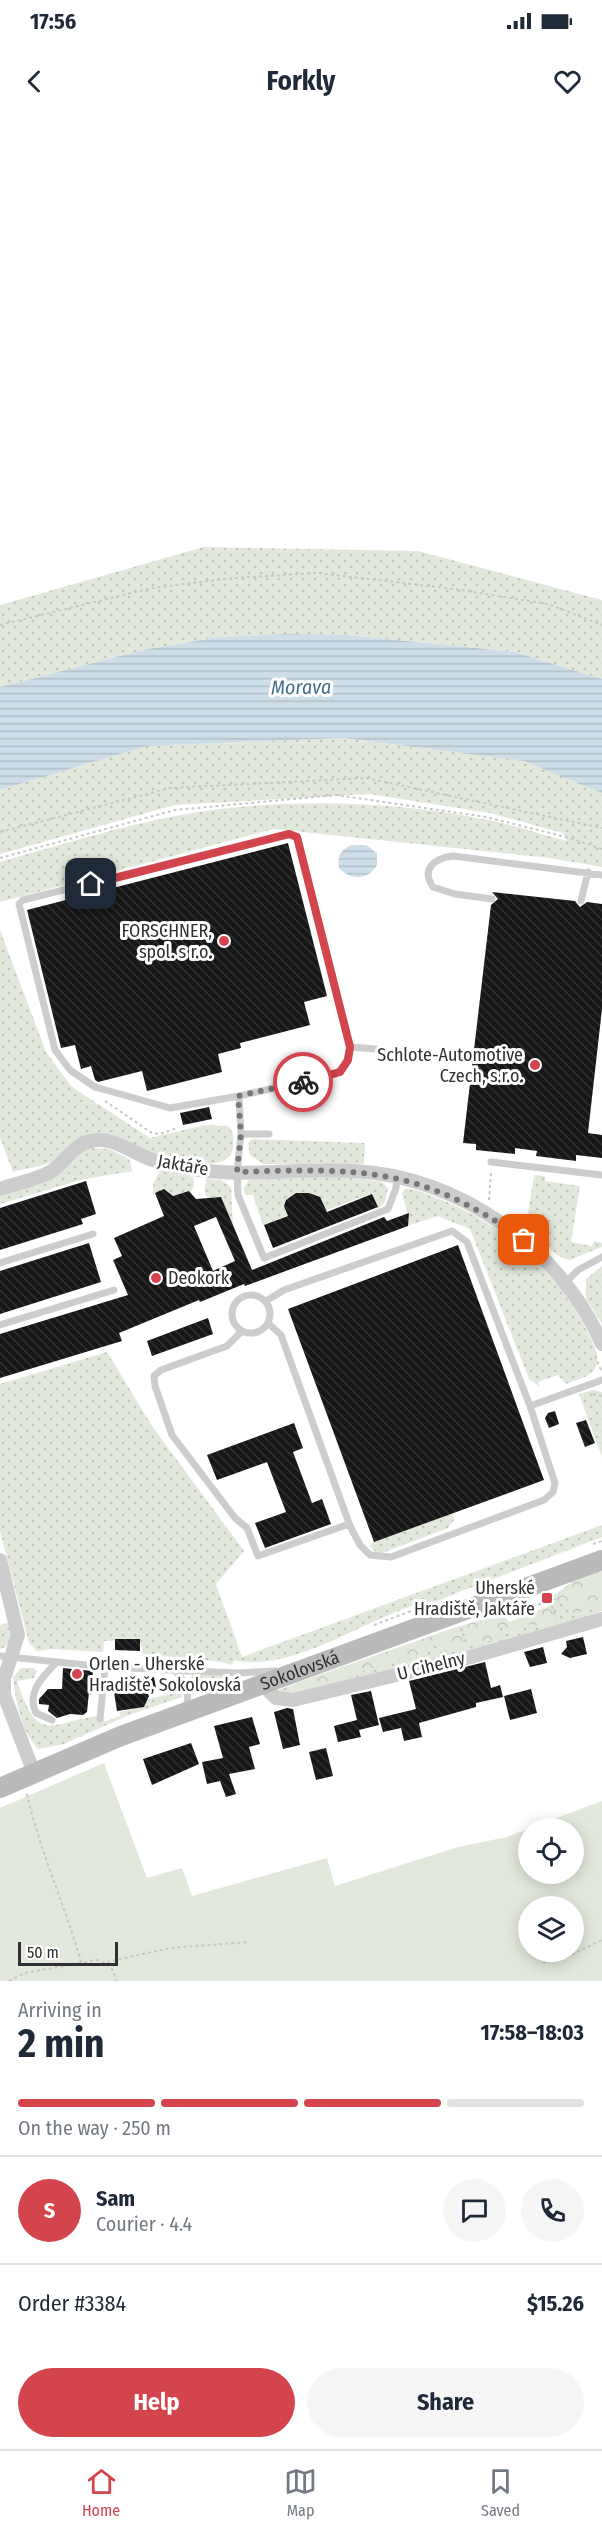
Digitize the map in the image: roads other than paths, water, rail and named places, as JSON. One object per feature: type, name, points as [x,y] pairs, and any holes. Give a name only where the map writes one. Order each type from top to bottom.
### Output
[{"type":"main road","name":"Sokolovská","points":[[0,1788],[183,1714],[318,1667],[602,1560]]},
{"type":"street","name":"Jaktáře","points":[[0,1189],[53,1170],[84,1142],[99,1140],[113,1142],[163,1163],[200,1170],[237,1172],[324,1170],[397,1177],[456,1197],[487,1214],[524,1240],[565,1283],[588,1316],[597,1348]]},
{"type":"street","points":[[0,1560],[18,1630],[17,1644],[6,1657],[4,1695],[28,1775]]},
{"type":"street","name":"U Cihelny","points":[[264,1686],[276,1698],[293,1700],[560,1632],[602,1619]]},
{"type":"lane","points":[[289,834],[297,837],[350,1047],[346,1064],[336,1074],[238,1096],[170,1108],[99,1088],[69,1070],[55,1050],[18,904],[23,900],[289,834]]},
{"type":"lane","points":[[492,899],[455,894],[433,887],[428,875],[430,866],[440,858],[453,856],[602,875]]},
{"type":"lane","points":[[581,902],[588,872]]},
{"type":"lane","points":[[350,1047],[376,1048]]},
{"type":"lane","points":[[238,1096],[241,1134],[237,1172],[238,1195],[264,1258],[388,1209],[396,1188],[397,1177]]},
{"type":"lane","points":[[241,1134],[269,1134]]},
{"type":"lane","points":[[491,1162],[602,1174]]},
{"type":"lane","points":[[266,1301],[284,1290],[447,1231],[457,1232],[467,1242],[530,1406],[555,1482],[553,1492],[544,1500],[382,1558],[365,1551],[349,1524],[281,1335],[268,1323]]},
{"type":"lane","points":[[0,1263],[93,1234]]},
{"type":"lane","points":[[565,1283],[578,1270],[602,1257]]},
{"type":"lane","points":[[0,1325],[114,1290]]},
{"type":"lane","points":[[249,1294],[266,1301],[271,1314],[268,1323],[254,1333],[242,1331],[234,1322],[235,1304],[249,1294]]},
{"type":"lane","points":[[242,1331],[227,1346],[162,1370],[154,1376],[155,1386],[172,1435],[235,1518],[247,1528],[258,1556],[349,1524]]},
{"type":"lane","points":[[530,1406],[602,1380]]},
{"type":"lane","points":[[6,1657],[105,1667],[172,1668],[237,1673],[318,1667]]},
{"type":"lane","points":[[52,1720],[36,1713],[33,1702],[36,1686],[56,1663]]},
{"type":"lane","points":[[100,1719],[105,1667]]},
{"type":"lane","points":[[172,1668],[186,1685],[188,1698],[183,1714]]},
{"type":"water","name":"Morava","points":[[284,634],[348,635],[515,652],[602,679],[602,793],[524,761],[343,738],[147,746],[0,790],[0,687],[143,650],[219,637]]},
{"type":"water","points":[[352,845],[366,845],[377,853],[377,865],[369,874],[353,877],[339,868],[341,854]]},
{"type":"place","name":"FORSCHNER, spol. s r.o.","points":[[224,941]]},
{"type":"place","name":"Schlote-Automotive Czech, s.r.o.","points":[[535,1065]]},
{"type":"place","name":"Deokork","points":[[156,1278]]},
{"type":"place","name":"Uherské Hradiště, Jaktáře","points":[[547,1598]]},
{"type":"place","name":"Orlen - Uherské Hradiště, Sokolovská","points":[[77,1674]]}]
